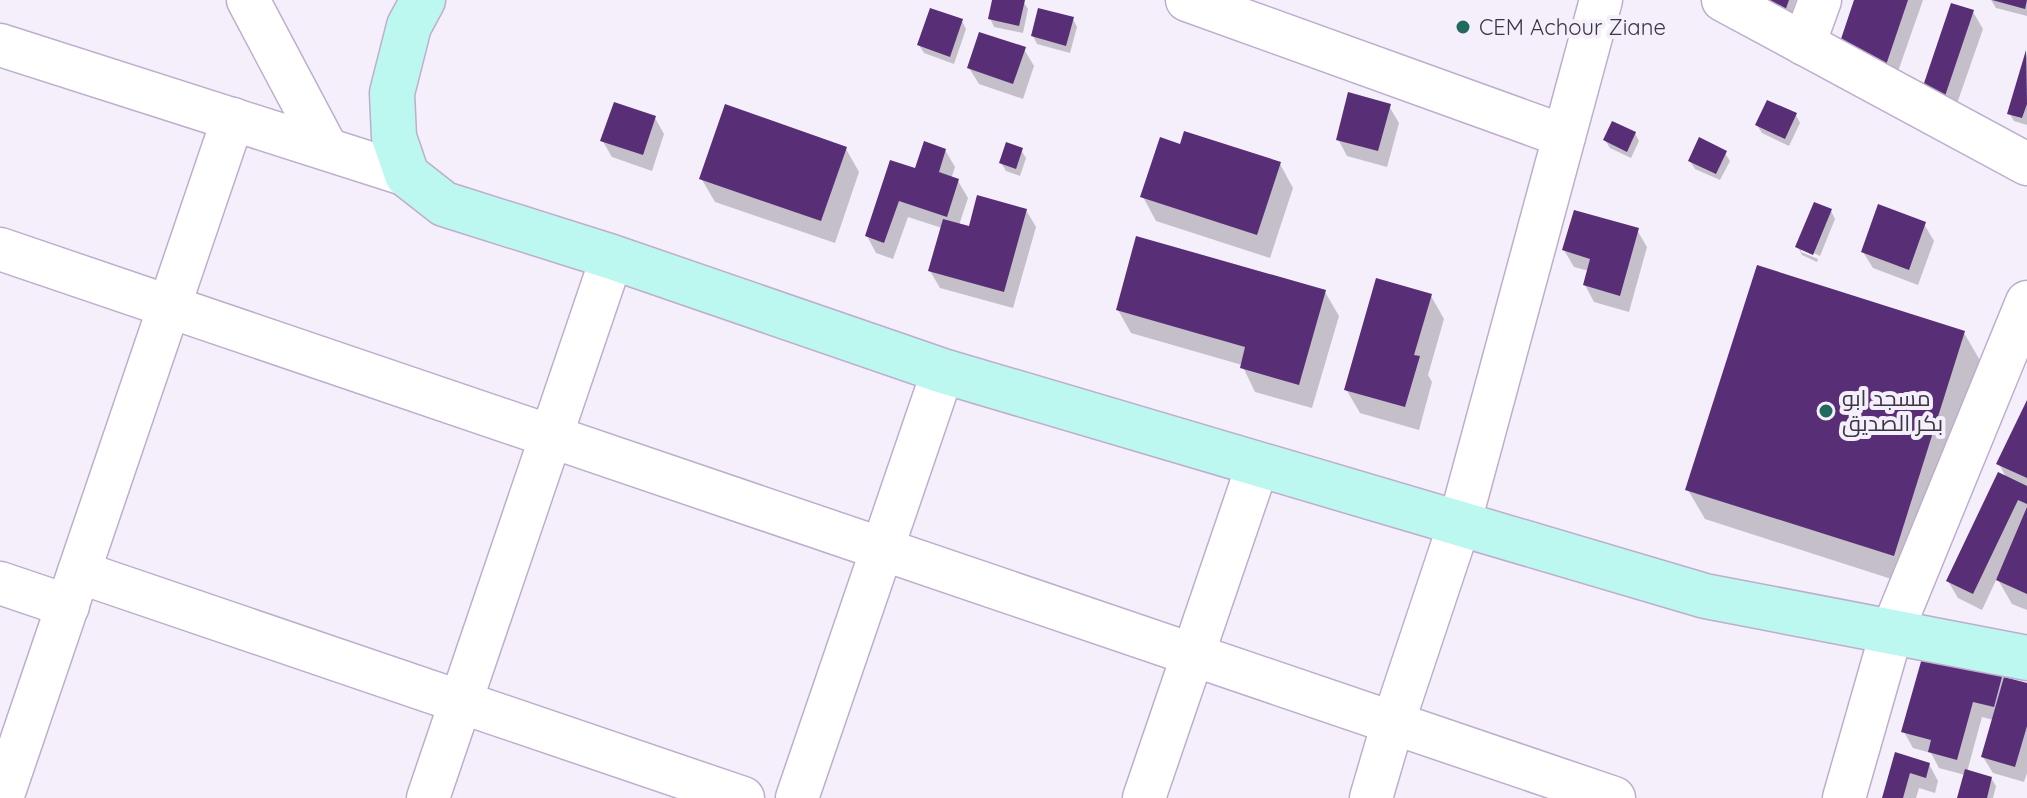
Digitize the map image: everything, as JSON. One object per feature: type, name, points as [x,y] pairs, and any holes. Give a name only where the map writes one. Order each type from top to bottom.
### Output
[{"type":"main road","points":[[423,0],[409,26],[392,93],[394,137],[407,175],[444,204],[612,257],[943,371],[1705,596],[2027,658]]},
{"type":"street","points":[[248,0],[327,149]]},
{"type":"street","points":[[1187,0],[1564,136]]},
{"type":"street","points":[[1371,798],[1459,525],[1601,0]]},
{"type":"street","points":[[1723,0],[2027,164]]},
{"type":"street","points":[[1804,44],[1820,0]]},
{"type":"street","points":[[0,45],[407,175]]},
{"type":"street","points":[[2,798],[233,119]]},
{"type":"street","points":[[0,249],[1614,798]]},
{"type":"street","points":[[428,798],[612,257]]},
{"type":"street","points":[[1844,798],[1891,634],[2027,302]]},
{"type":"street","points":[[797,798],[943,371]]},
{"type":"street","points":[[1144,798],[1258,464]]},
{"type":"street","points":[[0,583],[73,589],[460,702],[743,798]]},
{"type":"building","points":[[992,0],[1025,0],[1019,26],[988,19]]},
{"type":"building","points":[[1749,0],[1789,0],[1784,14]]},
{"type":"building","points":[[1854,0],[1908,0],[1886,65],[1838,48]]},
{"type":"building","points":[[1992,0],[2027,0],[2025,9]]},
{"type":"building","points":[[1951,3],[1974,10],[1943,102],[1920,95]]},
{"type":"building","points":[[930,8],[963,19],[950,57],[917,45]]},
{"type":"building","points":[[1038,8],[1074,17],[1066,46],[1031,36]]},
{"type":"building","points":[[979,32],[1026,47],[1013,84],[967,68]]},
{"type":"building","points":[[2026,50],[2027,104],[2022,118],[2007,114]]},
{"type":"building","points":[[1348,92],[1391,104],[1378,151],[1336,140]]},
{"type":"building","points":[[1767,100],[1797,113],[1785,139],[1755,125]]},
{"type":"building","points":[[614,102],[656,116],[643,155],[600,141]]},
{"type":"building","points":[[725,104],[847,147],[821,221],[699,179]]},
{"type":"building","points":[[1612,121],[1636,132],[1627,152],[1603,140]]},
{"type":"building","points":[[1184,131],[1281,162],[1257,235],[1140,197],[1160,137],[1180,144]]},
{"type":"building","points":[[1699,137],[1727,151],[1716,174],[1688,161]]},
{"type":"building","points":[[924,141],[946,149],[939,172],[959,179],[947,217],[899,201],[884,243],[865,236],[890,160],[915,168]]},
{"type":"building","points":[[1006,142],[1023,148],[1016,169],[999,163]]},
{"type":"building","points":[[977,195],[1027,209],[1004,292],[928,271],[943,219],[969,226]]},
{"type":"building","points":[[1814,202],[1832,209],[1813,255],[1795,247]]},
{"type":"building","points":[[1878,204],[1926,222],[1909,270],[1861,252]]},
{"type":"building","points":[[1574,210],[1639,228],[1620,296],[1583,285],[1590,259],[1562,250]]},
{"type":"building","points":[[1136,236],[1326,290],[1299,385],[1240,368],[1245,347],[1116,310]]},
{"type":"building","name":"مسجد ابو بكر الصديق","points":[[1757,265],[1965,331],[1894,556],[1685,490]]},
{"type":"building","points":[[1376,278],[1432,294],[1414,355],[1420,356],[1405,407],[1344,390]]},
{"type":"building","points":[[2027,400],[2027,478],[1996,464]]},
{"type":"building","points":[[1998,472],[2027,486],[2027,504],[2018,500],[1973,594],[1946,581]]},
{"type":"building","points":[[2027,507],[2027,594],[1996,580]]},
{"type":"building","points":[[1924,651],[2003,673],[1994,707],[1973,702],[1957,760],[1928,752],[1931,740],[1901,732]]},
{"type":"building","points":[[2004,677],[2027,683],[2027,726],[2015,767],[1981,757]]},
{"type":"building","points":[[1895,752],[1930,763],[1926,778],[1910,773],[1903,798],[1882,798]]},
{"type":"building","points":[[1965,769],[1992,777],[1987,798],[1957,798]]},
{"type":"place","name":"CEM Achour Ziane","points":[[1463,27]]},
{"type":"place","name":"مسجد ابو بكر الصديق","points":[[1826,411]]}]
